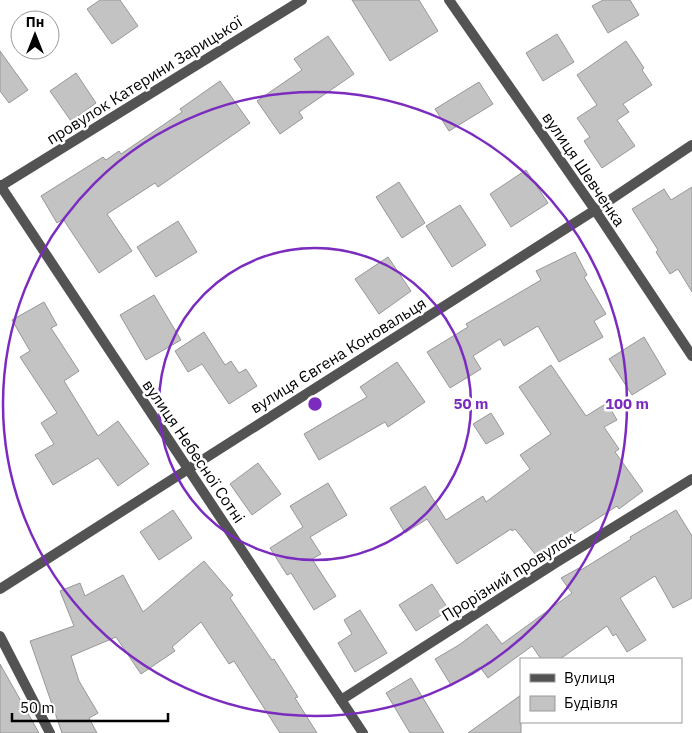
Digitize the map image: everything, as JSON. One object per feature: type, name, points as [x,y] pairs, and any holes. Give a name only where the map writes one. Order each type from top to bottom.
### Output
[{"type":"street","name":"провулок Катерини Зарицької","points":[[0,186],[302,0]]},
{"type":"street","name":"вулиця Шевченка","points":[[449,0],[595,210],[692,356]]},
{"type":"street","name":"вулиця Євгена Коновальця","points":[[0,589],[595,210],[692,145]]},
{"type":"street","name":"вулиця Небесної Сотні","points":[[0,186],[363,733]]},
{"type":"street","name":"Прорізний провулок","points":[[341,700],[692,479]]},
{"type":"street","points":[[0,636],[50,733]]},
{"type":"building","points":[[100,0],[120,0],[138,26],[112,44],[87,9]]},
{"type":"building","points":[[352,0],[419,0],[438,31],[390,61]]},
{"type":"building","points":[[603,0],[630,0],[639,15],[608,33],[592,6]]},
{"type":"building","points":[[557,34],[574,62],[543,81],[526,53]]},
{"type":"building","points":[[328,36],[354,74],[299,112],[303,118],[280,134],[257,101],[302,70],[294,59]]},
{"type":"building","points":[[626,41],[644,68],[642,70],[652,85],[623,104],[629,112],[617,120],[635,146],[602,168],[584,141],[590,137],[577,118],[597,105],[577,75]]},
{"type":"building","points":[[0,51],[28,90],[9,103],[0,91]]},
{"type":"building","points":[[76,73],[96,103],[71,121],[50,91]]},
{"type":"building","points":[[220,81],[250,123],[158,187],[155,183],[107,214],[132,251],[99,273],[63,219],[57,223],[41,196],[103,157],[106,160],[119,151],[121,154],[182,112],[180,109]]},
{"type":"building","points":[[479,82],[493,104],[449,131],[435,109]]},
{"type":"building","points":[[526,170],[548,203],[511,227],[490,194]]},
{"type":"building","points":[[399,182],[425,223],[402,238],[376,197]]},
{"type":"building","points":[[692,187],[692,292],[678,269],[670,274],[656,252],[658,250],[632,209],[664,189],[671,200]]},
{"type":"building","points":[[460,205],[486,245],[452,267],[426,226]]},
{"type":"building","points":[[178,221],[197,252],[156,277],[137,247]]},
{"type":"building","points":[[575,252],[587,275],[584,277],[606,314],[594,321],[603,337],[559,362],[538,326],[504,346],[500,339],[473,356],[481,369],[450,388],[427,352],[468,327],[466,324],[541,280],[536,271]]},
{"type":"building","points":[[388,257],[411,291],[379,314],[355,279]]},
{"type":"building","points":[[154,295],[181,340],[146,360],[120,315]]},
{"type":"building","points":[[44,302],[57,325],[51,328],[79,371],[64,381],[98,436],[118,421],[149,464],[118,486],[98,458],[53,485],[35,455],[54,444],[41,423],[57,413],[20,357],[30,351],[12,320]]},
{"type":"building","points":[[204,332],[225,365],[231,361],[239,373],[246,369],[257,386],[229,404],[202,364],[188,372],[175,351]]},
{"type":"building","points":[[644,337],[666,374],[632,395],[609,359]]},
{"type":"building","points":[[397,362],[425,402],[388,427],[385,422],[319,460],[304,434],[367,397],[360,387]]},
{"type":"building","points":[[551,365],[586,416],[607,403],[617,420],[604,427],[619,449],[615,452],[643,491],[619,509],[617,506],[561,542],[565,548],[548,560],[544,555],[539,559],[515,529],[512,531],[511,529],[457,564],[427,519],[405,533],[390,508],[425,486],[446,520],[483,496],[486,502],[530,469],[520,455],[551,434],[519,387]]},
{"type":"building","points":[[491,413],[504,434],[486,444],[473,424]]},
{"type":"building","points":[[258,463],[281,494],[252,515],[230,484]]},
{"type":"building","points":[[328,483],[347,515],[310,537],[321,554],[312,559],[336,596],[314,610],[291,573],[287,575],[270,548],[303,527],[290,506]]},
{"type":"building","points":[[173,510],[192,538],[159,560],[140,532]]},
{"type":"building","points":[[676,510],[692,536],[692,598],[673,608],[655,576],[620,598],[646,640],[627,652],[616,634],[613,636],[607,626],[561,658],[540,658],[532,646],[488,678],[480,667],[451,685],[435,659],[459,645],[487,624],[502,644],[572,593],[561,578],[579,568],[581,570],[631,539],[630,537]]},
{"type":"building","points":[[204,561],[233,595],[230,598],[272,660],[274,659],[298,697],[295,698],[317,733],[280,733],[234,661],[229,664],[201,622],[172,647],[175,651],[141,674],[116,637],[71,656],[79,681],[98,713],[89,718],[97,733],[62,733],[30,641],[74,626],[60,591],[80,583],[85,596],[123,575],[143,612]]},
{"type":"building","points":[[432,584],[449,610],[416,631],[399,605]]},
{"type":"building","points":[[360,610],[387,653],[355,672],[338,643],[352,634],[344,620]]},
{"type":"building","points":[[0,664],[39,733],[0,733]]},
{"type":"building","points":[[411,678],[444,733],[410,733],[386,693]]},
{"type":"building","points":[[520,696],[521,733],[468,733]]}]
